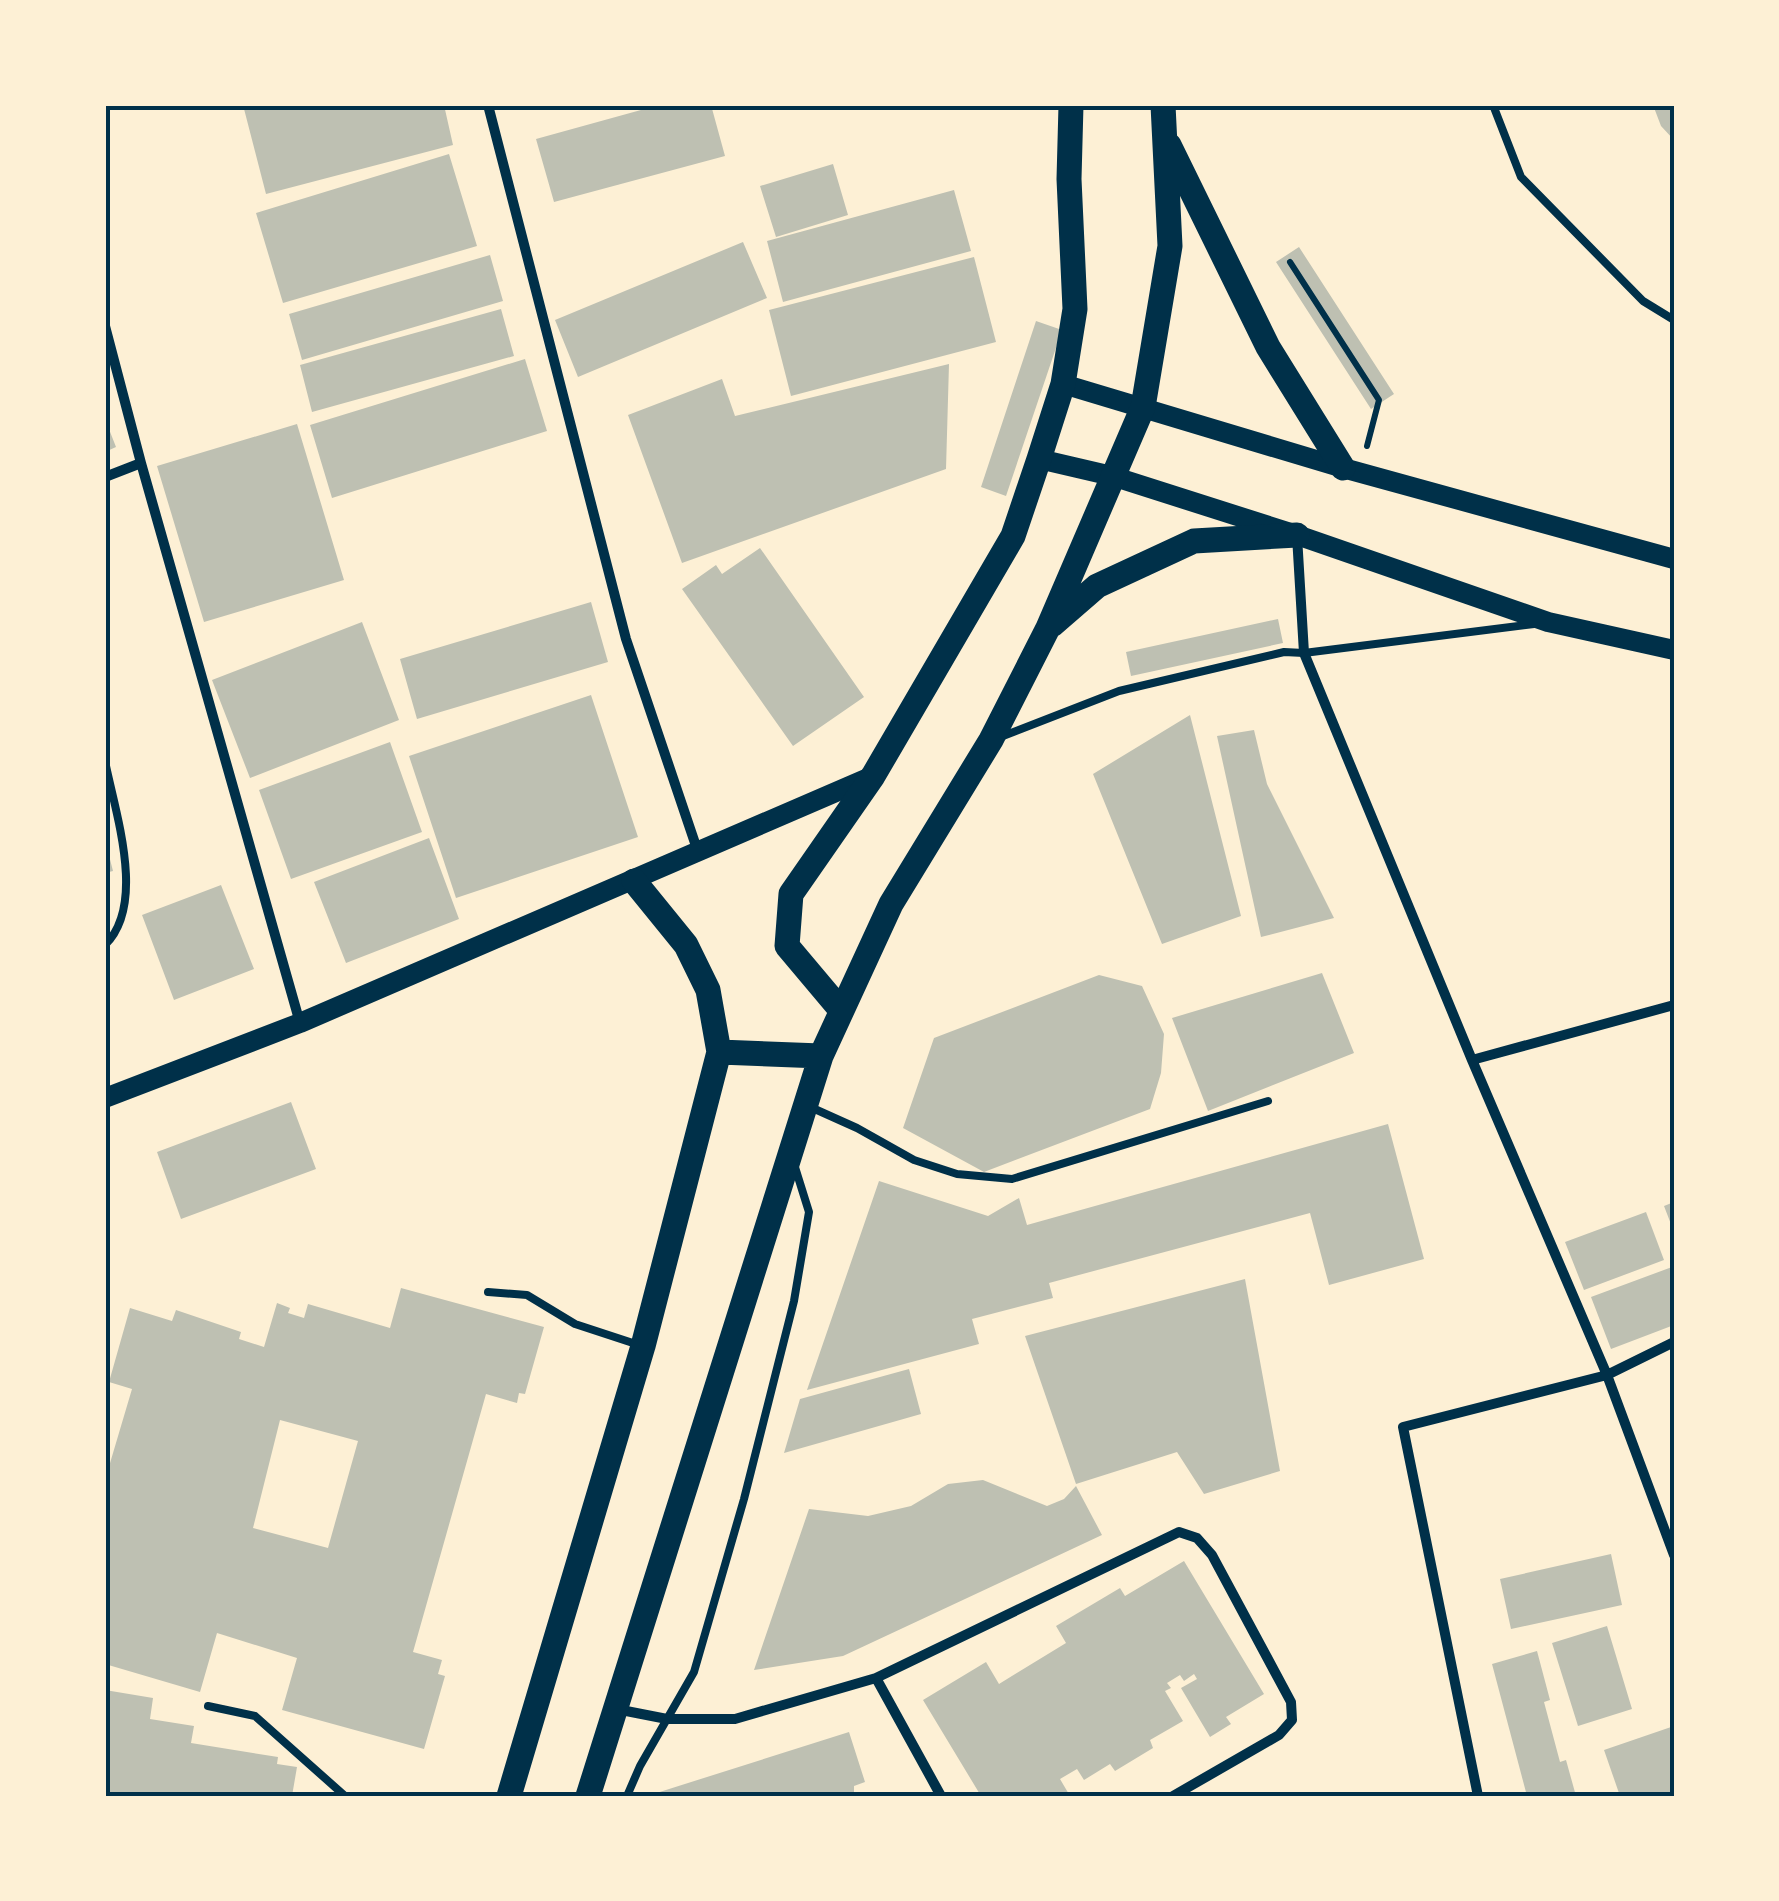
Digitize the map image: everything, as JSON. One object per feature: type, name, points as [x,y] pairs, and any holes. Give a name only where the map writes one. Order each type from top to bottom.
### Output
[{"type":"main road","points":[[840,1009],[787,946],[790,894],[872,776],[1013,536],[1063,384],[1075,309],[1069,179],[1071,105]]},
{"type":"main road","points":[[588,1796],[821,1056],[891,904],[992,740],[1048,628],[1144,407],[1170,246],[1163,105]]},
{"type":"main road","points":[[1162,132],[1268,347],[1352,470]]},
{"type":"main road","points":[[1063,384],[1352,470],[1674,559]]},
{"type":"main road","points":[[1040,458],[1112,476],[1297,535],[1548,622],[1674,650]]},
{"type":"main road","points":[[1048,628],[1098,586],[1194,541],[1297,535]]},
{"type":"main road","points":[[105,1098],[300,1023],[872,776]]},
{"type":"main road","points":[[509,1796],[643,1346],[719,1052],[708,990],[686,944],[634,882]]},
{"type":"main road","points":[[719,1052],[821,1056]]},
{"type":"street","points":[[488,105],[626,639],[698,852]]},
{"type":"street","points":[[105,326],[300,1023]]},
{"type":"street","points":[[105,477],[141,463]]},
{"type":"street","points":[[1297,535],[1304,653],[1607,1375],[1674,1554]]},
{"type":"street","points":[[1472,1060],[1674,1006]]},
{"type":"street","points":[[1478,1796],[1402,1427],[1607,1375],[1674,1342]]},
{"type":"street","points":[[615,1709],[667,1719],[735,1719],[876,1678],[1179,1532],[1197,1538],[1212,1556],[1292,1702],[1292,1720],[1280,1735],[1173,1796]]},
{"type":"street","points":[[876,1678],[941,1796]]},
{"type":"lane","points":[[1493,105],[1521,177],[1643,301],[1674,320]]},
{"type":"lane","points":[[992,740],[1120,691],[1284,652],[1304,653],[1548,622]]},
{"type":"lane","points":[[105,762],[128,882],[122,921],[105,945]]},
{"type":"lane","points":[[804,1104],[914,1160],[956,1174],[1012,1179],[1268,1102]]},
{"type":"lane","points":[[627,1796],[694,1672],[744,1500],[794,1301],[809,1212],[790,1150]]},
{"type":"lane","points":[[488,1292],[527,1295],[575,1324],[643,1346]]},
{"type":"lane","points":[[208,1706],[255,1716],[345,1796]]},
{"type":"path","points":[[1290,262],[1380,400],[1352,470]]},
{"type":"building","points":[[243,105],[444,105],[453,145],[266,194]]},
{"type":"building","points":[[659,105],[711,105],[725,156],[554,202],[536,139]]},
{"type":"building","points":[[1653,105],[1674,105],[1674,140],[1661,126]]},
{"type":"building","points":[[449,154],[477,246],[283,303],[256,213]]},
{"type":"building","points":[[833,164],[848,215],[776,237],[760,186]]},
{"type":"building","points":[[954,190],[971,251],[783,302],[767,241]]},
{"type":"building","points":[[743,242],[767,298],[578,377],[555,320]]},
{"type":"building","points":[[1299,247],[1394,394],[1371,409],[1276,262]]},
{"type":"building","points":[[490,255],[503,301],[302,360],[289,314]]},
{"type":"building","points":[[974,257],[996,342],[791,396],[769,310]]},
{"type":"building","points":[[501,309],[514,356],[312,412],[300,365]]},
{"type":"building","points":[[1036,321],[1062,330],[1006,496],[981,487]]},
{"type":"building","points":[[525,359],[547,431],[332,498],[310,425]]},
{"type":"building","points":[[949,364],[946,469],[682,563],[628,415],[722,379],[735,416]]},
{"type":"building","points":[[105,419],[116,447],[105,452]]},
{"type":"building","points":[[297,424],[344,580],[204,622],[157,466]]},
{"type":"building","points":[[760,548],[864,697],[793,746],[682,589],[716,565],[722,574]]},
{"type":"building","points":[[591,602],[608,662],[417,719],[400,659]]},
{"type":"building","points":[[1278,619],[1283,643],[1131,676],[1126,652]]},
{"type":"building","points":[[362,622],[399,720],[250,778],[212,680]]},
{"type":"building","points":[[591,695],[638,837],[456,898],[409,756]]},
{"type":"building","points":[[1190,715],[1241,916],[1162,944],[1093,774]]},
{"type":"building","points":[[1254,730],[1267,784],[1334,918],[1261,937],[1217,736]]},
{"type":"building","points":[[390,742],[422,832],[291,879],[259,790]]},
{"type":"building","points":[[429,838],[459,919],[346,963],[314,882]]},
{"type":"building","points":[[105,840],[113,871],[105,873]]},
{"type":"building","points":[[221,885],[254,969],[174,1000],[142,915]]},
{"type":"building","points":[[1322,973],[1354,1053],[1208,1111],[1172,1018]]},
{"type":"building","points":[[1099,975],[1142,986],[1164,1034],[1161,1073],[1150,1109],[984,1172],[903,1128],[934,1038]]},
{"type":"building","points":[[291,1102],[316,1169],[181,1219],[157,1152]]},
{"type":"building","points":[[1388,1124],[1424,1259],[1329,1285],[1310,1213],[1049,1283],[1053,1298],[972,1319],[979,1344],[807,1390],[879,1181],[988,1216],[1019,1198],[1027,1225]]},
{"type":"building","points":[[1674,1202],[1674,1232],[1664,1206]]},
{"type":"building","points":[[1646,1212],[1664,1260],[1584,1290],[1565,1242]]},
{"type":"building","points":[[1672,1267],[1674,1325],[1611,1349],[1591,1297]]},
{"type":"building","points":[[1245,1279],[1280,1471],[1204,1494],[1177,1452],[1076,1484],[1025,1336]]},
{"type":"building","points":[[401,1288],[544,1327],[525,1394],[519,1393],[517,1403],[486,1394],[413,1652],[442,1660],[438,1674],[445,1676],[424,1749],[282,1710],[297,1658],[217,1633],[200,1692],[105,1664],[105,1480],[132,1389],[109,1382],[130,1308],[172,1321],[176,1310],[241,1332],[239,1339],[264,1347],[277,1303],[290,1308],[288,1313],[304,1318],[308,1304],[390,1328]],"holes":[[[280,1420],[358,1441],[328,1548],[253,1528]]]},
{"type":"building","points":[[909,1369],[921,1414],[784,1453],[800,1399]]},
{"type":"building","points":[[983,1480],[1047,1506],[1064,1499],[1076,1486],[1102,1535],[843,1656],[754,1670],[809,1509],[868,1516],[911,1506],[948,1484]]},
{"type":"building","points":[[1611,1554],[1622,1605],[1511,1629],[1500,1579]]},
{"type":"building","points":[[1184,1561],[1264,1694],[1226,1717],[1231,1724],[1210,1737],[1181,1688],[1197,1679],[1194,1674],[1184,1681],[1180,1675],[1167,1683],[1171,1688],[1165,1691],[1183,1721],[1150,1740],[1153,1748],[1115,1771],[1110,1764],[1084,1780],[1077,1769],[1060,1779],[1070,1796],[981,1796],[923,1700],[986,1662],[999,1684],[1066,1643],[1056,1626],[1120,1588],[1125,1596]]},
{"type":"building","points":[[1607,1626],[1632,1709],[1578,1726],[1552,1643]]},
{"type":"building","points":[[1537,1651],[1550,1700],[1544,1702],[1560,1762],[1566,1760],[1576,1796],[1527,1796],[1492,1664]]},
{"type":"building","points":[[105,1690],[153,1698],[150,1719],[194,1726],[191,1743],[278,1757],[277,1764],[297,1767],[292,1796],[105,1796]]},
{"type":"building","points":[[1674,1726],[1674,1794],[1620,1796],[1604,1750]]},
{"type":"building","points":[[849,1732],[865,1782],[854,1786],[854,1796],[647,1796]]}]
